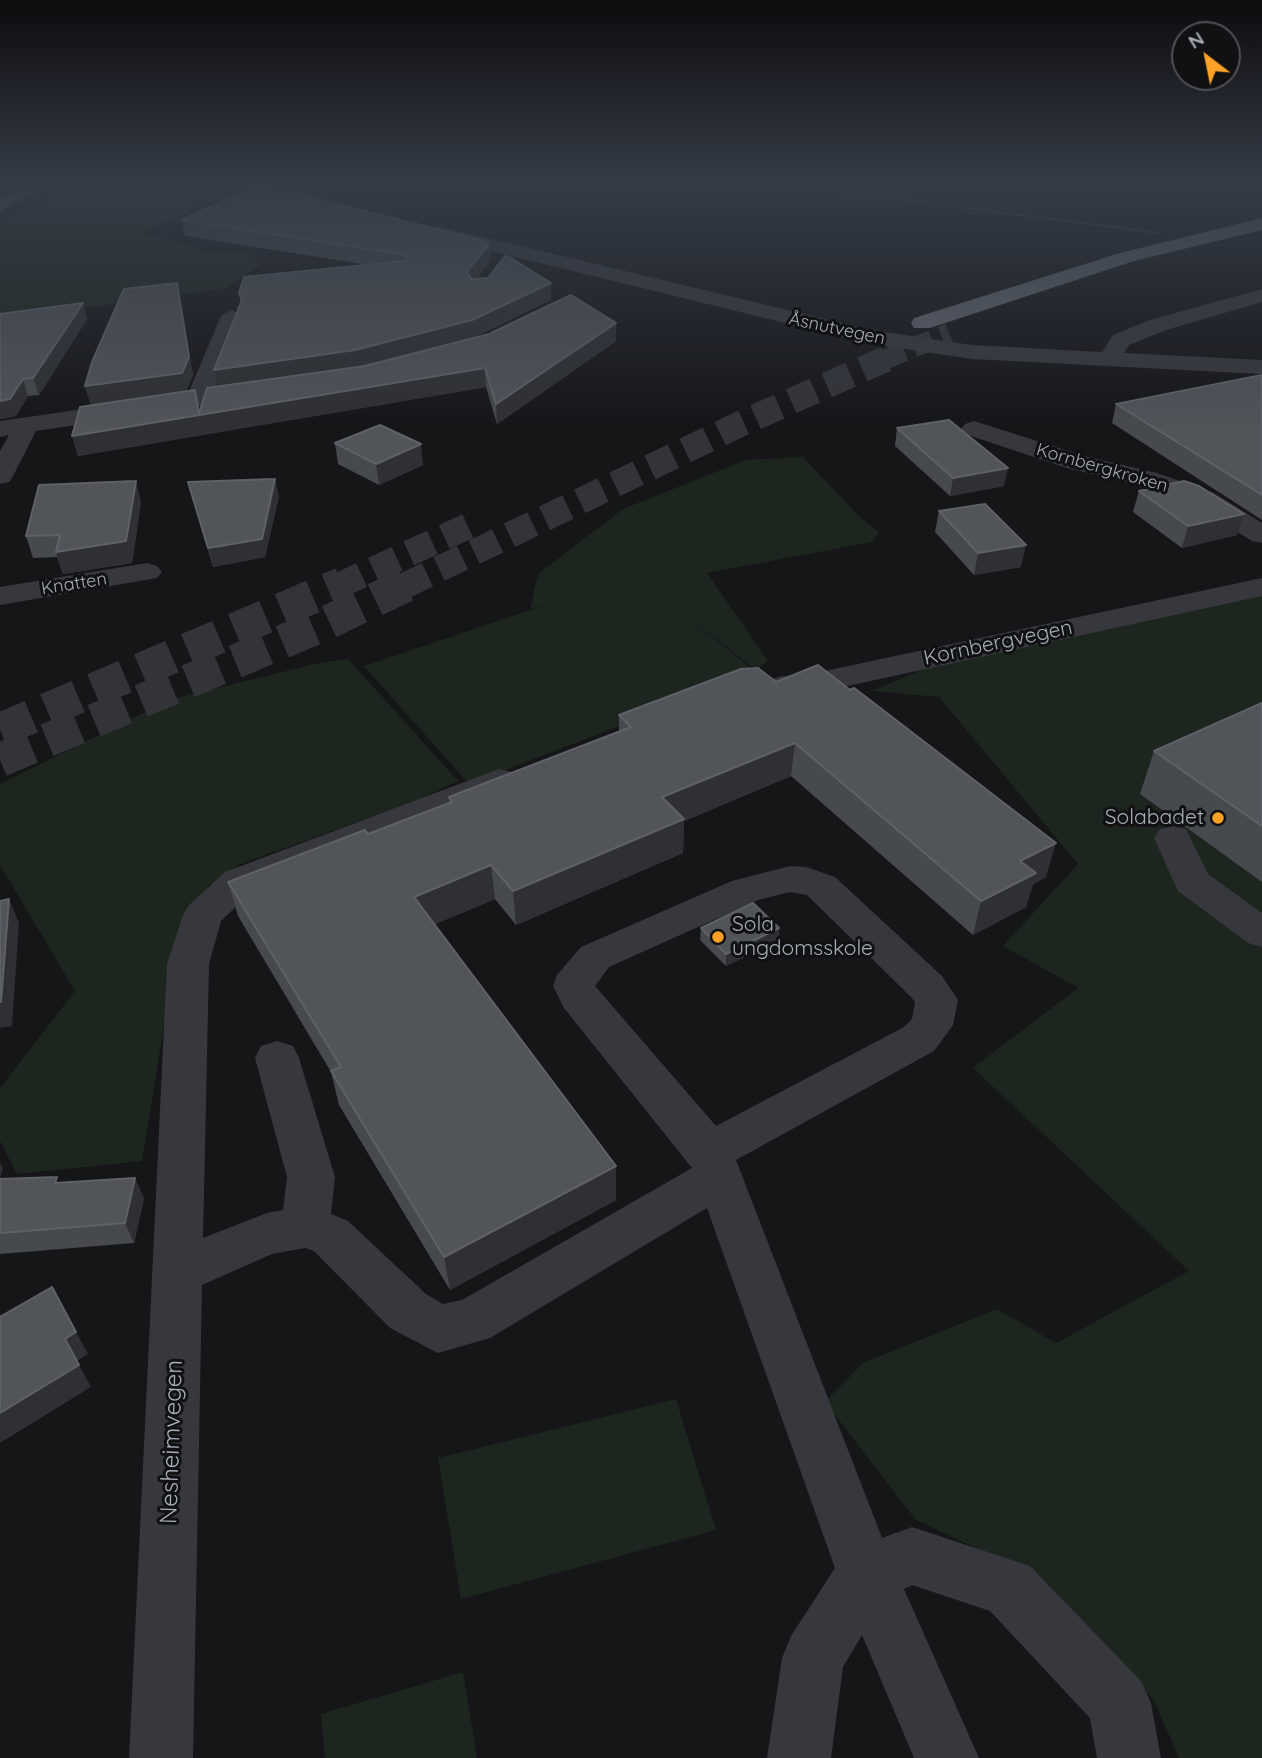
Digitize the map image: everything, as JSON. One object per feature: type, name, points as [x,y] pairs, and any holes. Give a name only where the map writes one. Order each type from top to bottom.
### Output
[{"type":"highway","points":[[922,323],[1102,265]]},
{"type":"highway","points":[[949,333],[1060,292],[1157,265]]},
{"type":"street","points":[[494,271],[501,265]]},
{"type":"street","name":"Åsnutvegen","points":[[573,265],[871,337],[972,352],[1262,367]]},
{"type":"street","points":[[587,294],[621,277]]},
{"type":"street","points":[[1109,358],[1121,340],[1262,295]]},
{"type":"street","points":[[198,400],[232,316]]},
{"type":"street","points":[[0,429],[278,388]]},
{"type":"street","points":[[0,476],[26,426]]},
{"type":"street","name":"Kornbergkroken","points":[[974,429],[1076,462],[1125,472],[1204,499],[1262,535]]},
{"type":"street","name":"Knatten","points":[[0,596],[147,572]]},
{"type":"street","name":"Kornbergvegen","points":[[757,687],[806,685],[1262,587]]},
{"type":"street","name":"Nesheimvegen","points":[[161,1758],[180,1271],[188,964],[203,915],[239,881],[531,767]]},
{"type":"street","points":[[1172,838],[1192,883],[1262,933]]},
{"type":"street","points":[[180,1271],[267,1234],[305,1227],[331,1236],[408,1311],[438,1329],[472,1321],[715,1164],[919,1039],[932,1025],[937,1000],[821,886],[806,880],[790,879],[746,890],[595,957],[578,975],[574,986],[579,997],[715,1164],[866,1573],[947,1758]]},
{"type":"street","points":[[277,1058],[311,1177],[305,1227]]},
{"type":"street","points":[[799,1758],[798,1749],[813,1658],[866,1573],[912,1556],[1009,1587],[1119,1703],[1129,1758]]},
{"type":"shaded area","points":[[0,265],[260,265],[226,288],[0,320]]},
{"type":"shaded area","points":[[803,457],[858,515],[879,532],[872,542],[707,573],[768,661],[756,670],[679,610],[757,673],[469,784],[364,666],[543,606],[530,609],[538,574],[623,509],[746,460]]},
{"type":"shaded area","points":[[1262,595],[1262,1758],[1179,1758],[1155,1702],[1046,1582],[915,1519],[825,1402],[863,1363],[997,1309],[1056,1343],[1189,1271],[973,1068],[1078,988],[1003,946],[1078,864],[939,697],[872,691],[952,657]]},
{"type":"shaded area","points":[[348,659],[458,781],[415,801],[238,865],[209,885],[179,933],[142,1161],[17,1174],[0,1141],[0,1088],[75,991],[0,865],[0,784],[172,699],[324,662]]},
{"type":"shaded area","points":[[676,1399],[716,1530],[461,1599],[438,1458]]},
{"type":"shaded area","points":[[463,1672],[477,1758],[325,1758],[321,1714]]},
{"type":"building","points":[[365,265],[472,265],[466,272],[472,279],[488,278],[498,265],[522,265],[551,283],[472,320],[355,350],[214,370],[242,300],[239,293],[244,277]]},
{"type":"building","points":[[177,283],[189,357],[182,373],[85,386],[92,362],[124,289]]},
{"type":"building","points":[[571,295],[616,323],[496,404],[485,368],[72,436],[80,407],[195,390],[199,414],[207,388],[365,366],[489,334]]},
{"type":"building","points":[[83,303],[33,378],[23,379],[10,399],[0,401],[0,314]]},
{"type":"building","points":[[1262,375],[1262,495],[1116,404]]},
{"type":"building","points":[[949,420],[1008,468],[953,478],[897,428]]},
{"type":"building","points":[[380,425],[421,444],[376,464],[335,443]]},
{"type":"building","points":[[275,479],[262,539],[208,548],[188,482]]},
{"type":"building","points":[[136,481],[126,541],[56,552],[60,535],[26,536],[39,485]]},
{"type":"building","points":[[1184,481],[1199,486],[1244,514],[1188,526],[1139,491]]},
{"type":"building","points":[[985,504],[1026,545],[978,553],[939,511]]},
{"type":"building","points":[[818,665],[850,690],[854,688],[1056,843],[1020,861],[1036,873],[981,901],[795,743],[662,797],[684,819],[513,891],[491,865],[414,897],[616,1166],[444,1257],[331,1071],[341,1067],[228,882],[365,830],[368,834],[452,802],[449,797],[631,727],[619,715],[741,669],[758,668],[776,682]]},
{"type":"building","points":[[1262,703],[1262,826],[1154,751]]},
{"type":"building","points":[[9,899],[1,1002],[0,1002],[0,901]]},
{"type":"building","points":[[753,903],[779,928],[726,954],[701,928]]},
{"type":"building","points":[[57,1177],[55,1183],[135,1178],[125,1223],[0,1233],[0,1179]]},
{"type":"building","points":[[52,1287],[76,1332],[65,1339],[79,1365],[0,1413],[0,1317]]},
{"type":"tunnel","points":[[886,359],[949,333]]},
{"type":"tunnel","points":[[404,586],[738,425],[890,357]]},
{"type":"tunnel","points":[[338,586],[479,521]]},
{"type":"tunnel","points":[[0,730],[342,584]]},
{"type":"tunnel","points":[[0,760],[320,626],[408,584]]},
{"type":"place","name":"Solabadet","points":[[1218,818]]},
{"type":"place","name":"Sola ungdomsskole","points":[[718,937]]}]
